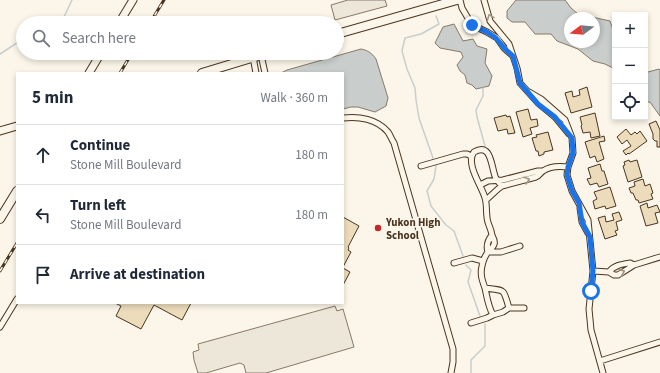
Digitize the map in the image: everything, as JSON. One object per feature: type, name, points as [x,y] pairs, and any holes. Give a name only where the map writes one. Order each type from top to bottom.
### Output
[{"type":"main road","points":[[123,16],[133,0]]},
{"type":"main road","points":[[344,32],[457,0]]},
{"type":"main road","points":[[90,72],[97,60]]},
{"type":"main road","points":[[205,72],[243,60]]},
{"type":"main road","points":[[0,131],[16,126]]},
{"type":"main road","points":[[0,219],[16,193]]},
{"type":"street","points":[[460,0],[462,8],[472,25],[496,38],[513,56]]},
{"type":"street","points":[[484,0],[490,21],[509,44],[520,83],[529,92],[541,98],[550,110],[565,120],[572,138],[573,153],[567,175],[572,191],[588,220],[593,271],[589,309],[591,330],[603,373]]},
{"type":"street","points":[[491,35],[497,30]]},
{"type":"street","points":[[253,60],[256,72]]},
{"type":"street","points":[[265,60],[265,72]]},
{"type":"street","points":[[344,118],[362,118],[379,124],[388,133],[394,144],[453,349],[451,373]]},
{"type":"street","points":[[494,315],[488,304],[481,273],[483,260],[492,249],[494,240],[487,218],[486,200],[475,176],[471,161],[471,156],[474,152],[484,150],[488,153],[495,176],[502,186]]},
{"type":"street","points":[[421,166],[463,154],[471,156]]},
{"type":"street","points":[[480,185],[488,181],[503,180],[538,170],[542,171],[554,167],[568,167]]},
{"type":"street","points":[[486,200],[502,186],[539,176],[542,171]]},
{"type":"street","points":[[488,252],[501,252],[520,246]]},
{"type":"street","points":[[593,271],[609,272],[618,275],[634,265],[660,257]]},
{"type":"street","points":[[454,263],[472,258],[483,260]]},
{"type":"street","points":[[609,272],[611,268],[620,265],[630,263],[634,265]]},
{"type":"street","points":[[485,288],[499,289],[503,291],[509,308]]},
{"type":"street","points":[[0,327],[16,301]]},
{"type":"street","points":[[471,323],[503,312],[509,308],[524,308]]},
{"type":"street","points":[[600,361],[660,342]]},
{"type":"shaded area","points":[[348,0],[385,0],[387,6],[344,18],[344,16],[334,16],[331,5]]},
{"type":"shaded area","points":[[516,0],[565,0],[576,12],[564,12],[564,44],[557,41],[551,34],[535,34],[525,22],[512,22],[507,18],[507,11]]},
{"type":"shaded area","points":[[600,19],[610,21],[612,26],[612,68],[593,61],[575,48],[600,48]]},
{"type":"shaded area","points":[[454,24],[463,41],[473,39],[477,46],[487,49],[485,63],[492,76],[489,86],[476,89],[467,83],[465,75],[460,71],[457,65],[463,57],[461,52],[440,48],[435,43],[443,27]]},
{"type":"shaded area","points":[[361,49],[373,55],[376,59],[388,98],[386,106],[375,112],[358,107],[344,109],[344,72],[283,72],[322,60],[344,60],[344,54]]},
{"type":"shaded area","points":[[659,69],[660,116],[650,102],[648,102],[648,72]]},
{"type":"shaded area","points":[[335,306],[337,311],[343,309],[354,347],[266,373],[246,373],[244,365],[240,363],[206,373],[198,373],[193,352],[199,350],[198,344]]},
{"type":"building","points":[[587,87],[592,107],[571,113],[565,93],[572,91],[573,97],[580,95],[579,90]]},
{"type":"building","points":[[528,109],[531,120],[537,119],[538,126],[530,128],[532,134],[523,137],[516,112]]},
{"type":"building","points":[[595,113],[600,136],[591,138],[590,132],[583,133],[580,117]]},
{"type":"building","points":[[506,115],[507,117],[510,116],[515,133],[508,134],[507,129],[498,131],[494,118]]},
{"type":"building","points":[[656,121],[660,130],[660,147],[657,147],[657,141],[653,139],[653,134],[649,124]]},
{"type":"building","points":[[626,129],[631,135],[635,132],[637,134],[640,131],[647,141],[626,155],[623,151],[631,146],[627,140],[622,144],[617,137]]},
{"type":"building","points":[[548,132],[553,150],[544,152],[544,154],[539,156],[532,138],[537,137],[536,135]]},
{"type":"building","points":[[604,136],[605,141],[599,142],[604,159],[597,162],[595,156],[590,158],[585,142]]},
{"type":"building","points":[[629,160],[630,162],[637,160],[642,177],[628,182],[623,166],[625,165],[624,162]]},
{"type":"building","points":[[600,164],[608,184],[599,187],[597,183],[590,185],[587,179],[591,178],[588,168]]},
{"type":"building","points":[[643,179],[645,186],[650,184],[653,199],[639,203],[629,188],[635,186],[634,182]]},
{"type":"building","points":[[610,187],[616,206],[606,209],[605,206],[595,209],[593,201],[597,199],[594,192]]},
{"type":"building","points":[[647,203],[648,208],[657,205],[660,212],[655,213],[658,223],[646,226],[640,206]]},
{"type":"building","points":[[619,212],[622,220],[616,222],[618,230],[615,231],[617,235],[605,239],[598,218],[605,216],[606,222],[614,220],[612,214]]},
{"type":"building","points":[[344,218],[359,226],[348,247],[348,250],[351,252],[344,265]]},
{"type":"building","points":[[344,269],[350,272],[344,283]]},
{"type":"building","points":[[117,304],[190,304],[182,320],[154,305],[141,329],[116,316],[121,306]]},
{"type":"waterway","points":[[64,16],[72,0]]},
{"type":"waterway","points":[[433,158],[419,118],[415,88],[407,69],[402,51],[405,38],[421,34],[439,24],[436,16]]},
{"type":"waterway","points":[[0,54],[16,44]]},
{"type":"waterway","points":[[483,88],[483,96],[476,110],[485,146]]},
{"type":"waterway","points":[[436,166],[434,179],[427,191],[431,206],[446,225],[454,231],[463,256]]},
{"type":"waterway","points":[[466,265],[471,270],[468,282],[480,316]]},
{"type":"waterway","points":[[471,373],[471,360],[485,346],[485,324]]},
{"type":"railway","points":[[154,16],[164,0]]},
{"type":"railway","points":[[121,72],[128,60]]},
{"type":"railway","points":[[0,271],[16,245]]},
{"type":"place","name":"Yukon High School","points":[[378,228]]},
{"type":"route","points":[[472,25],[496,38],[513,56],[520,83],[538,104],[555,117],[572,138],[573,153],[567,175],[572,191],[579,203],[582,222],[590,237],[593,271],[591,291]]}]
